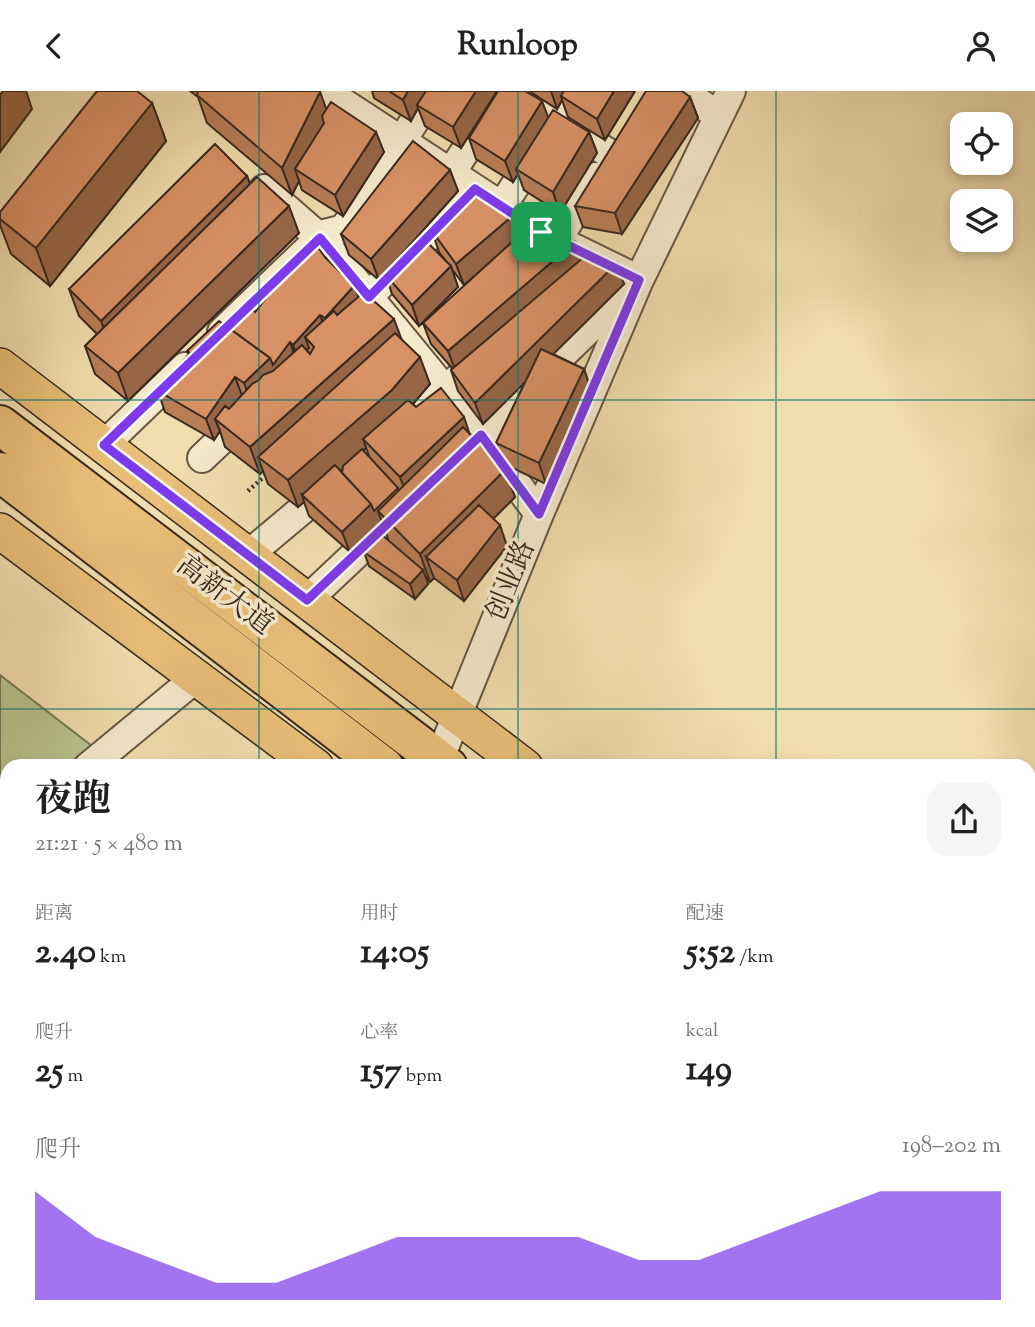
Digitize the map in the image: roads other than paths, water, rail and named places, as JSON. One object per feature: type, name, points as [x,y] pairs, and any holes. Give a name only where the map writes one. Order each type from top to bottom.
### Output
[{"type":"highway","name":"高新大道","points":[[0,425],[434,759]]},
{"type":"highway","name":"高新大道","points":[[0,472],[374,759]]},
{"type":"main road","points":[[0,366],[515,759]]},
{"type":"main road","points":[[0,531],[305,759]]},
{"type":"street","points":[[325,91],[358,100],[401,141],[502,207],[540,240],[588,269],[639,280]]},
{"type":"street","points":[[104,445],[320,238],[344,229],[433,91]]},
{"type":"street","points":[[451,173],[504,91]]},
{"type":"street","points":[[511,91],[558,120],[617,143],[540,240]]},
{"type":"street","points":[[502,207],[576,91]]},
{"type":"street","points":[[681,91],[725,103]]},
{"type":"street","name":"创业路","points":[[443,759],[457,714],[539,514],[639,280],[725,103]]},
{"type":"street","points":[[259,185],[320,238],[369,297],[420,339],[446,391],[539,514]]},
{"type":"street","points":[[339,326],[475,189]]},
{"type":"street","points":[[307,600],[639,280]]},
{"type":"street","points":[[248,555],[507,338]]},
{"type":"street","points":[[202,458],[271,392]]},
{"type":"street","points":[[98,759],[197,677]]}]
